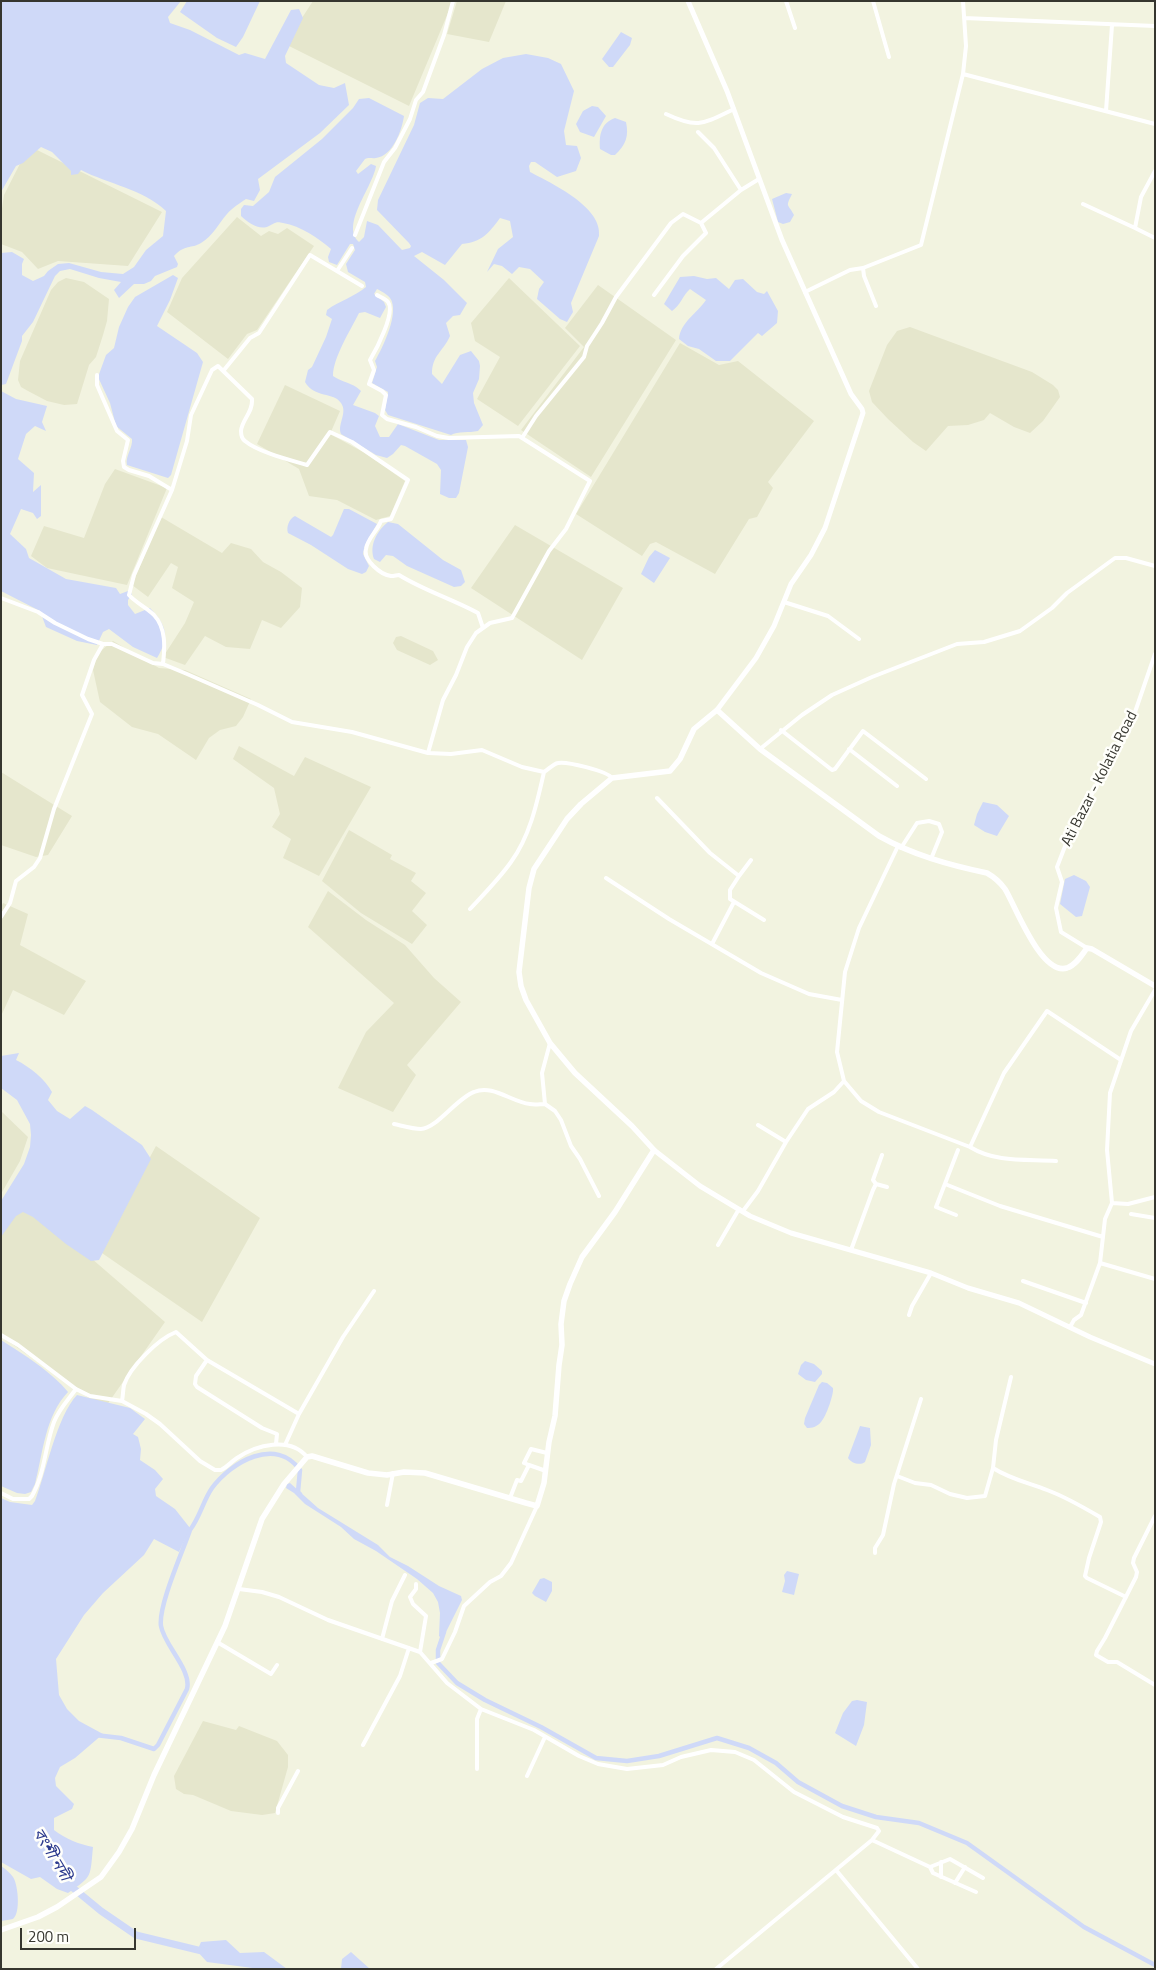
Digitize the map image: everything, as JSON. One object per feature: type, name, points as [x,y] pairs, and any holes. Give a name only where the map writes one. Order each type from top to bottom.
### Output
[{"type":"main road","points":[[1,1930],[38,1918],[58,1907],[101,1877],[112,1864],[132,1829],[154,1774],[217,1642],[239,1589],[262,1519],[305,1458],[322,1459],[368,1473],[387,1475],[404,1472],[425,1473],[537,1506],[541,1498],[547,1453],[555,1416],[564,1301],[582,1257],[615,1212],[654,1150],[632,1126],[575,1073],[550,1043],[526,1000],[519,972],[534,870],[567,819],[581,804],[612,778],[650,775],[670,771],[680,759],[694,729],[717,710],[758,748],[861,823],[899,847],[932,859],[987,873],[996,879],[1004,887],[1031,940],[1050,963],[1068,968],[1075,963],[1087,948],[1092,949],[1155,986]]},
{"type":"street","points":[[355,234],[384,162],[395,148],[410,119],[416,100],[423,92],[444,35],[453,1]]},
{"type":"street","points":[[688,1],[734,109],[782,240],[804,292],[851,394],[862,409],[863,414],[825,528],[811,555],[792,584],[774,626],[756,658],[717,710]]},
{"type":"street","points":[[786,1],[794,28]]},
{"type":"street","points":[[873,1],[889,57]]},
{"type":"street","points":[[804,292],[850,270],[863,268],[921,245],[963,74],[966,46],[963,1]]},
{"type":"street","points":[[964,18],[1155,26]]},
{"type":"street","points":[[1106,111],[1112,25]]},
{"type":"street","points":[[963,74],[1155,124]]},
{"type":"street","points":[[666,114],[687,123],[699,124],[734,109]]},
{"type":"street","points":[[698,132],[714,148],[741,190]]},
{"type":"street","points":[[1136,228],[1141,197],[1155,171]]},
{"type":"street","points":[[701,223],[741,190],[759,178]]},
{"type":"street","points":[[1083,204],[1155,238]]},
{"type":"street","points":[[522,438],[536,416],[584,356],[587,346],[616,297],[671,223],[684,214],[701,223],[706,233],[683,256],[654,295]]},
{"type":"street","points":[[337,270],[352,248]]},
{"type":"street","points":[[224,370],[250,338],[259,333],[310,255],[362,286]]},
{"type":"street","points":[[863,268],[864,276],[876,306]]},
{"type":"street","points":[[377,295],[388,302],[388,320],[370,360],[374,370],[369,384],[386,395],[382,415],[388,419],[416,427],[437,436],[449,438],[519,436],[590,481],[566,529],[549,551],[512,618],[490,623],[476,633],[467,647],[456,675],[443,700],[428,753]]},
{"type":"street","points":[[164,664],[165,649],[161,625],[153,614],[136,602],[129,594],[134,575],[172,490],[187,441],[191,415],[202,388],[212,370],[218,366],[252,399],[253,407],[241,428],[244,441],[307,465],[330,432],[352,442],[408,480],[391,518],[382,521],[366,549],[367,558],[378,570],[390,576],[399,575],[478,614],[483,628]]},
{"type":"street","points":[[97,375],[97,385],[117,431],[128,440],[123,461],[124,467],[149,476],[172,490]]},
{"type":"street","points":[[758,748],[832,695],[872,676],[957,644],[984,642],[1020,631],[1052,608],[1067,592],[1115,558],[1126,558],[1155,566]]},
{"type":"street","points":[[1,598],[38,612],[55,623],[103,644],[112,644],[153,663],[164,664],[258,704],[292,722],[352,732],[428,753],[451,754],[482,750],[522,767],[544,772]]},
{"type":"street","points":[[784,602],[828,616],[859,639]]},
{"type":"street","points":[[1,916],[10,903],[16,881],[34,867],[40,858],[54,809],[92,714],[82,695],[94,660],[103,644]]},
{"type":"street","name":"Ati Bazar - Kolatia Road","points":[[1087,948],[1061,932],[1056,908],[1062,882],[1057,867],[1069,836],[1133,718],[1155,654]]},
{"type":"street","points":[[782,730],[832,770],[835,769],[863,731],[926,779]]},
{"type":"street","points":[[849,749],[897,786]]},
{"type":"street","points":[[470,909],[502,874],[525,839],[533,818],[544,772],[554,764],[563,763],[606,772],[612,778]]},
{"type":"street","points":[[657,798],[710,853],[739,876]]},
{"type":"street","points":[[932,859],[942,832],[939,824],[929,821],[916,823],[899,847],[859,928],[845,972],[842,1000],[837,1052],[844,1081],[861,1101],[879,1112],[979,1152],[1000,1159],[1056,1161]]},
{"type":"street","points":[[751,860],[732,884],[728,896],[734,902],[764,920]]},
{"type":"street","points":[[606,878],[761,973],[809,994],[842,1000]]},
{"type":"street","points":[[712,944],[734,902]]},
{"type":"street","points":[[1070,1327],[1074,1320],[1081,1315],[1100,1263],[1104,1219],[1112,1203],[1107,1150],[1110,1093],[1131,1031],[1155,990]]},
{"type":"street","points":[[970,1147],[1004,1073],[1046,1011],[1121,1060]]},
{"type":"street","points":[[545,1104],[542,1074],[550,1043]]},
{"type":"street","points":[[718,1245],[741,1210],[758,1191],[786,1142],[808,1109],[834,1092],[844,1081]]},
{"type":"street","points":[[394,1124],[421,1129],[431,1127],[459,1101],[475,1091],[492,1091],[516,1101],[530,1104],[545,1104],[555,1111],[571,1146],[580,1159],[599,1196]]},
{"type":"street","points":[[758,1125],[786,1142]]},
{"type":"street","points":[[654,1150],[700,1186],[741,1210],[791,1233],[931,1273],[968,1288],[1019,1303],[1155,1364]]},
{"type":"street","points":[[956,1215],[936,1206],[958,1150]]},
{"type":"street","points":[[882,1154],[873,1180],[876,1184],[887,1188]]},
{"type":"street","points":[[851,1250],[876,1184]]},
{"type":"street","points":[[945,1184],[1000,1206],[1103,1236]]},
{"type":"street","points":[[1112,1203],[1128,1204],[1155,1197]]},
{"type":"street","points":[[1130,1214],[1155,1218]]},
{"type":"street","points":[[1100,1263],[1155,1279]]},
{"type":"street","points":[[909,1315],[912,1306],[931,1273]]},
{"type":"street","points":[[1023,1281],[1086,1303]]},
{"type":"street","points":[[285,1445],[299,1414],[343,1337],[374,1291]]},
{"type":"street","points":[[122,1401],[124,1384],[130,1375],[154,1345],[166,1336],[176,1332],[207,1360],[299,1414]]},
{"type":"street","points":[[1,1335],[18,1345],[76,1390],[90,1396],[122,1401],[160,1424],[200,1461],[215,1470],[221,1470],[252,1451],[276,1444],[297,1449],[305,1458]]},
{"type":"street","points":[[207,1360],[196,1376],[195,1384],[197,1387],[262,1428],[277,1434],[276,1444]]},
{"type":"street","points":[[897,1476],[915,1483],[931,1485],[950,1494],[972,1498],[985,1496],[994,1468],[996,1440],[1010,1377]]},
{"type":"street","points":[[1,1493],[13,1499],[29,1499],[32,1496],[45,1461],[54,1423],[62,1406],[76,1390]]},
{"type":"street","points":[[875,1554],[883,1535],[897,1476],[921,1399]]},
{"type":"street","points":[[546,1471],[524,1463],[532,1449],[547,1453]]},
{"type":"street","points":[[510,1498],[517,1480],[521,1481],[528,1465]]},
{"type":"street","points":[[994,1468],[1010,1478],[1049,1491],[1100,1517],[1101,1522],[1085,1576],[1126,1597]]},
{"type":"street","points":[[387,1505],[393,1474]]},
{"type":"street","points":[[432,1663],[442,1659],[455,1632],[464,1606],[490,1582],[501,1576],[511,1563],[537,1506]]},
{"type":"street","points":[[1155,1516],[1134,1558],[1133,1563],[1137,1572],[1096,1655],[1108,1662],[1117,1662],[1155,1686]]},
{"type":"street","points":[[382,1639],[392,1601],[405,1575]]},
{"type":"street","points":[[416,1584],[416,1589],[410,1597],[413,1604],[426,1616],[420,1652]]},
{"type":"street","points":[[239,1589],[262,1592],[311,1614],[420,1652],[432,1663],[447,1683],[480,1709],[534,1730],[579,1756],[598,1764],[627,1769],[663,1765],[711,1750],[735,1752],[754,1760],[794,1792],[843,1817],[877,1828],[879,1831],[872,1840],[716,1969]]},
{"type":"street","points":[[217,1642],[271,1674],[276,1665]]},
{"type":"street","points":[[363,1745],[400,1676],[409,1648]]},
{"type":"street","points":[[477,1769],[480,1709]]},
{"type":"street","points":[[527,1776],[545,1737]]},
{"type":"street","points":[[278,1813],[278,1808],[298,1771]]},
{"type":"street","points":[[872,1840],[878,1845],[930,1867],[950,1859],[983,1878]]},
{"type":"street","points":[[941,1862],[941,1877]]},
{"type":"street","points":[[930,1867],[932,1873],[976,1892]]},
{"type":"street","points":[[955,1883],[965,1867]]},
{"type":"street","points":[[836,1870],[918,1969]]},
{"type":"shaded area","points":[[313,1],[453,1],[409,106],[285,44]]},
{"type":"shaded area","points":[[457,1],[506,1],[489,42],[447,34]]},
{"type":"shaded area","points":[[29,146],[162,212],[128,266],[58,261],[38,269],[22,252],[1,244],[1,215],[4,195]]},
{"type":"shaded area","points":[[237,217],[261,236],[269,231],[278,234],[287,228],[314,246],[257,330],[247,334],[228,359],[167,312],[182,278]]},
{"type":"shaded area","points":[[66,278],[84,282],[109,299],[107,321],[103,335],[96,357],[89,365],[77,404],[64,405],[47,401],[28,391],[21,387],[18,380],[20,361],[51,290],[58,282]]},
{"type":"shaded area","points":[[509,278],[580,346],[518,426],[477,399],[500,357],[475,341],[471,323]]},
{"type":"shaded area","points":[[598,285],[676,340],[591,477],[521,430],[584,347],[565,328]]},
{"type":"shaded area","points":[[910,327],[1032,372],[1053,385],[1058,390],[1060,397],[1043,421],[1030,433],[1014,427],[990,413],[984,420],[968,425],[948,426],[926,451],[888,419],[872,402],[869,391],[887,345],[897,331]]},
{"type":"shaded area","points":[[680,343],[719,365],[738,361],[814,421],[768,482],[773,488],[757,517],[749,519],[715,574],[656,542],[650,544],[642,556],[576,514]]},
{"type":"shaded area","points":[[285,385],[340,411],[330,434],[365,453],[405,481],[390,516],[376,520],[337,500],[309,496],[299,469],[257,444]]},
{"type":"shaded area","points":[[115,469],[167,488],[127,585],[47,568],[31,556],[44,526],[84,538],[105,484]]},
{"type":"shaded area","points":[[161,517],[222,553],[231,543],[251,549],[263,562],[281,572],[302,588],[300,607],[281,628],[262,620],[250,649],[226,647],[205,636],[185,665],[163,657],[185,623],[194,602],[172,588],[178,567],[171,563],[148,597],[132,585]]},
{"type":"shaded area","points":[[515,525],[623,588],[582,660],[471,588]]},
{"type":"shaded area","points":[[401,636],[433,651],[438,660],[430,665],[397,650],[393,643],[396,637]]},
{"type":"shaded area","points":[[113,641],[159,668],[185,670],[251,699],[243,717],[236,726],[220,730],[209,738],[196,760],[158,734],[132,727],[100,702],[93,670],[98,653]]},
{"type":"shaded area","points":[[239,746],[294,776],[305,757],[371,787],[319,876],[283,858],[291,839],[272,827],[280,814],[274,788],[233,759]]},
{"type":"shaded area","points":[[1,772],[72,816],[48,855],[36,857],[1,845]]},
{"type":"shaded area","points":[[349,830],[392,855],[390,859],[416,873],[411,881],[426,893],[412,911],[427,925],[412,944],[361,913],[322,881]]},
{"type":"shaded area","points":[[328,891],[366,920],[405,945],[434,978],[461,1002],[407,1065],[416,1075],[393,1112],[338,1088],[366,1032],[394,1003],[308,927]]},
{"type":"shaded area","points":[[3,903],[28,914],[20,945],[86,981],[64,1015],[13,990],[1,1016],[1,907]]},
{"type":"shaded area","points":[[1,1111],[28,1137],[20,1161],[1,1194]]},
{"type":"shaded area","points":[[156,1146],[260,1218],[202,1322],[99,1251]]},
{"type":"shaded area","points":[[25,1201],[165,1322],[104,1409],[1,1336],[1,1228]]},
{"type":"shaded area","points":[[203,1721],[236,1730],[239,1726],[277,1741],[288,1755],[288,1767],[275,1813],[262,1815],[231,1811],[193,1795],[184,1794],[176,1789],[174,1776]]},
{"type":"water","points":[[1,1],[181,1],[168,17],[170,23],[190,30],[239,55],[245,53],[265,59],[291,10],[299,9],[303,18],[285,56],[286,63],[319,85],[334,88],[345,83],[349,105],[320,133],[258,179],[260,190],[254,201],[246,199],[241,202],[229,212],[205,240],[178,252],[174,256],[178,264],[177,267],[155,276],[151,281],[144,284],[134,284],[119,298],[114,290],[121,282],[99,278],[70,269],[60,271],[55,276],[33,322],[22,336],[22,341],[6,384],[1,385],[1,253],[12,252],[24,259],[22,275],[33,281],[44,276],[58,264],[69,263],[101,272],[123,274],[134,267],[146,250],[163,236],[166,211],[147,197],[81,170],[78,174],[71,175],[71,171],[52,152],[41,147],[23,163],[16,166],[1,192]]},
{"type":"water","points":[[187,1],[260,1],[243,37],[236,47],[217,38],[180,12]]},
{"type":"water","points":[[621,32],[632,38],[630,45],[613,67],[609,67],[602,59]]},
{"type":"water","points":[[526,54],[548,58],[561,64],[574,91],[564,131],[566,145],[577,146],[581,158],[576,171],[557,177],[535,162],[531,162],[529,166],[530,172],[574,197],[593,215],[598,225],[599,236],[571,303],[573,312],[567,322],[560,319],[537,299],[539,289],[544,282],[530,269],[519,267],[512,274],[502,266],[494,264],[487,272],[498,249],[513,237],[510,221],[500,218],[492,229],[480,239],[462,244],[445,265],[422,252],[414,256],[444,280],[467,303],[460,315],[453,316],[446,323],[450,336],[434,362],[432,374],[442,384],[460,355],[471,351],[479,361],[480,366],[479,379],[473,393],[474,403],[483,425],[478,431],[451,435],[388,415],[385,410],[388,392],[372,383],[377,367],[375,361],[386,339],[392,320],[393,304],[389,297],[377,289],[374,294],[384,302],[386,307],[380,318],[365,312],[359,313],[343,344],[334,369],[333,376],[361,391],[353,405],[379,416],[375,426],[380,437],[389,437],[398,424],[439,440],[466,440],[468,447],[459,493],[456,498],[449,498],[440,494],[441,470],[437,464],[401,445],[387,458],[376,455],[341,434],[340,426],[343,407],[341,403],[334,397],[318,393],[305,382],[308,370],[312,367],[332,319],[326,315],[327,310],[366,287],[365,282],[348,272],[346,264],[355,250],[353,244],[350,244],[337,265],[329,262],[328,257],[331,249],[309,233],[281,222],[262,228],[258,227],[241,216],[241,209],[244,205],[253,206],[269,192],[275,177],[322,139],[353,108],[359,99],[369,98],[404,116],[399,135],[392,148],[382,156],[365,159],[356,171],[358,174],[371,164],[376,166],[374,175],[355,216],[354,235],[359,242],[364,237],[367,221],[378,225],[402,250],[410,248],[409,243],[377,210],[378,200],[414,125],[420,103],[428,98],[443,99],[482,69],[503,58]]},
{"type":"water","points":[[592,106],[598,107],[606,116],[594,137],[580,132],[576,124],[583,111]]},
{"type":"water","points":[[615,118],[626,122],[627,136],[619,151],[615,155],[611,155],[600,149],[600,139],[604,126]]},
{"type":"water","points":[[786,193],[792,194],[788,205],[794,215],[790,222],[783,224],[778,222],[772,199]]},
{"type":"water","points":[[173,275],[178,278],[157,326],[197,353],[203,362],[171,475],[168,478],[127,465],[132,439],[116,426],[110,403],[98,377],[106,355],[114,348],[119,327],[135,297]]},
{"type":"water","points":[[694,276],[707,279],[716,278],[729,289],[735,280],[743,279],[757,292],[764,294],[767,291],[778,311],[777,323],[762,336],[758,333],[730,361],[716,361],[699,349],[688,346],[679,339],[680,333],[706,300],[690,289],[672,311],[664,304],[680,277]]},
{"type":"water","points":[[1,391],[16,399],[47,406],[42,422],[46,431],[35,426],[26,434],[18,459],[34,473],[33,492],[41,485],[41,516],[37,519],[33,513],[21,509],[10,534],[26,549],[29,558],[66,579],[116,588],[120,594],[128,591],[132,594],[128,600],[128,605],[135,614],[150,608],[160,620],[165,632],[164,644],[157,658],[133,647],[109,629],[103,632],[97,645],[77,641],[46,627],[40,611],[1,591]]},
{"type":"water","points":[[344,509],[349,509],[377,524],[365,545],[363,554],[369,566],[366,572],[362,574],[348,569],[311,545],[288,533],[288,523],[295,516],[331,537]]},
{"type":"water","points":[[388,522],[398,524],[443,560],[461,570],[465,582],[461,586],[454,587],[407,566],[393,556],[386,555],[380,562],[374,559],[373,544],[380,530]]},
{"type":"water","points":[[655,550],[670,558],[654,583],[641,574],[649,557]]},
{"type":"water","points":[[983,802],[997,805],[1009,816],[997,836],[985,832],[974,825]]},
{"type":"water","points":[[1074,875],[1086,881],[1090,887],[1082,916],[1076,917],[1060,904],[1065,879]]},
{"type":"water","points":[[19,1053],[16,1060],[37,1074],[49,1087],[52,1092],[48,1100],[57,1111],[70,1119],[85,1106],[142,1145],[151,1159],[99,1260],[91,1261],[66,1244],[33,1217],[23,1212],[16,1216],[1,1237],[1,1201],[24,1164],[30,1147],[30,1124],[17,1100],[1,1088],[1,1056]]},
{"type":"water","points":[[1,1340],[46,1370],[68,1392],[54,1412],[50,1423],[35,1484],[31,1492],[25,1494],[17,1493],[1,1486]]},
{"type":"water","points":[[805,1361],[814,1364],[822,1371],[822,1374],[815,1382],[806,1380],[798,1374],[801,1365]]},
{"type":"water","points":[[822,1382],[827,1383],[833,1388],[829,1405],[819,1424],[807,1428],[804,1424],[805,1418]]},
{"type":"water","points":[[77,1395],[130,1408],[145,1419],[133,1434],[138,1437],[141,1449],[140,1460],[155,1470],[163,1479],[155,1489],[156,1496],[175,1509],[190,1528],[179,1552],[154,1539],[144,1555],[103,1593],[84,1615],[56,1659],[59,1695],[67,1709],[79,1721],[103,1734],[75,1758],[60,1767],[55,1778],[56,1786],[74,1804],[72,1809],[54,1818],[54,1830],[72,1841],[93,1847],[89,1875],[82,1883],[68,1893],[57,1889],[40,1877],[31,1879],[1,1862],[1,1498],[10,1502],[32,1505],[35,1501],[58,1430],[70,1404]]},
{"type":"water","points":[[860,1426],[870,1428],[871,1445],[865,1462],[858,1464],[848,1458]]},
{"type":"water","points":[[290,1483],[318,1508],[378,1545],[390,1557],[439,1586],[461,1596],[462,1600],[444,1636],[441,1638],[439,1636],[440,1613],[438,1602],[433,1593],[417,1579],[376,1551],[354,1539],[341,1527],[305,1504],[286,1488],[287,1484]]},
{"type":"water","points":[[787,1571],[799,1574],[794,1595],[782,1592],[785,1581],[784,1575]]},
{"type":"water","points":[[544,1578],[552,1582],[552,1591],[546,1602],[532,1593],[540,1579]]},
{"type":"water","points":[[852,1701],[867,1702],[864,1725],[856,1746],[835,1733],[843,1713]]},
{"type":"water","points":[[1,1866],[13,1877],[18,1898],[16,1916],[13,1919],[1,1921]]},
{"type":"water","points":[[226,1940],[240,1953],[264,1952],[287,1969],[260,1969],[207,1962],[197,1951],[201,1942]]},
{"type":"water","points":[[351,1952],[370,1969],[341,1969],[342,1959]]},
{"type":"waterway","points":[[95,1735],[121,1738],[154,1749],[158,1745],[187,1689],[182,1666],[163,1633],[161,1617],[167,1592],[190,1530],[206,1498],[220,1478],[230,1469],[254,1456],[279,1455],[290,1460],[300,1470],[298,1492],[300,1494]]},
{"type":"waterway","points":[[444,1632],[438,1650],[438,1663],[457,1683],[485,1700],[541,1727],[596,1758],[627,1761],[659,1756],[717,1738],[749,1748],[776,1763],[798,1782],[842,1806],[876,1817],[919,1823],[967,1843],[1084,1927],[1155,1965]]},
{"type":"waterway","name":"বংশী নদী","points":[[67,1883],[101,1911],[136,1935],[206,1952]]}]
